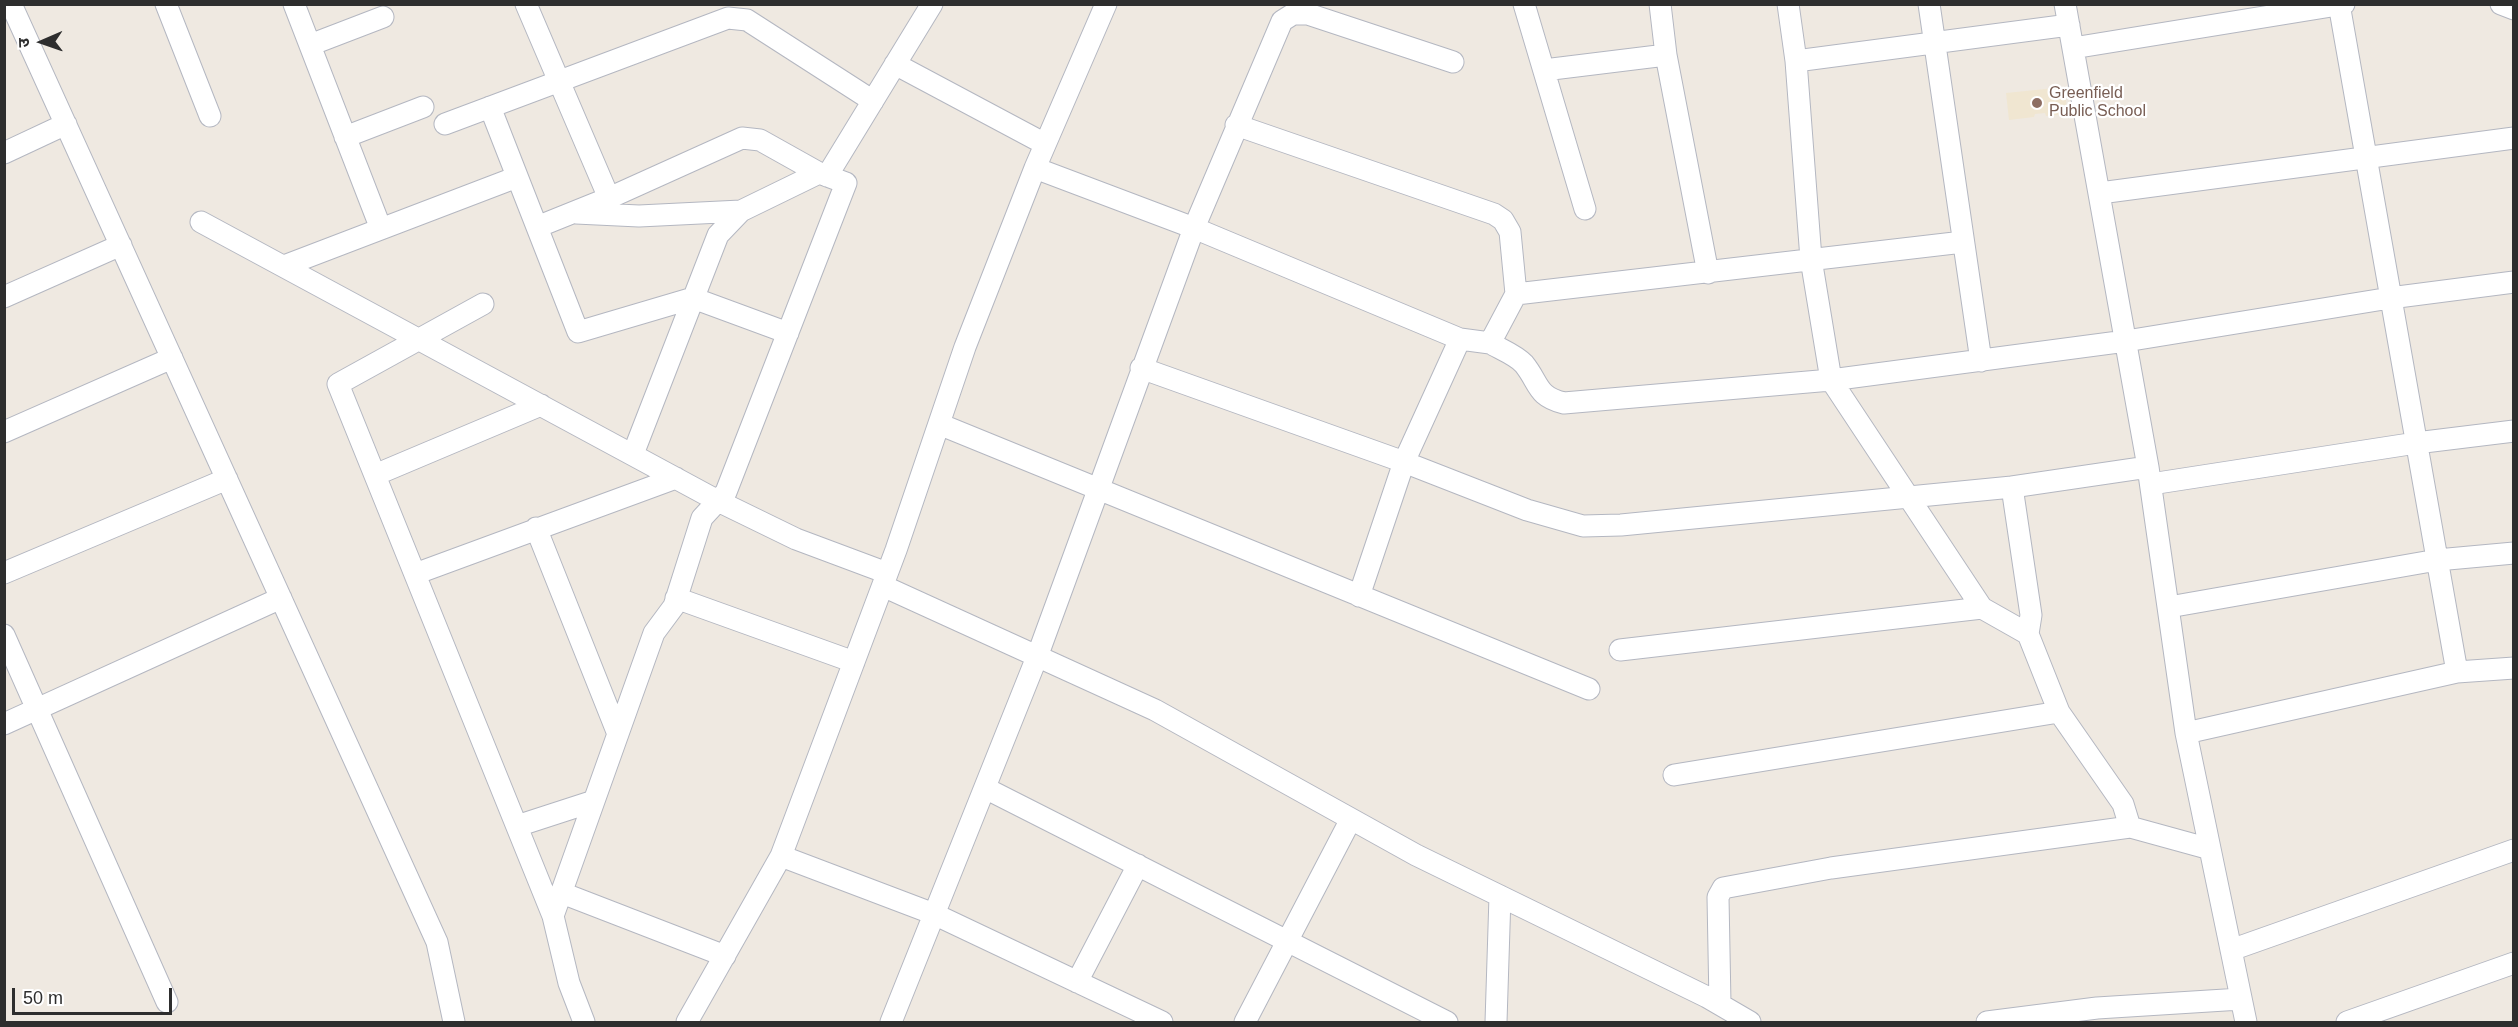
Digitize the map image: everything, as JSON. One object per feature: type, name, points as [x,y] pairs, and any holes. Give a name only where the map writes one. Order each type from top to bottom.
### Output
[{"type":"street","points":[[11,4],[437,942],[454,1023]]},
{"type":"street","points":[[166,4],[210,116]]},
{"type":"street","points":[[294,4],[381,229]]},
{"type":"street","points":[[526,4],[609,198]]},
{"type":"street","points":[[687,1023],[780,856],[885,579],[965,347],[1035,168],[1106,4]]},
{"type":"street","points":[[1524,4],[1585,210]]},
{"type":"street","points":[[1660,4],[1666,55],[1708,273]]},
{"type":"street","points":[[1788,4],[1796,61],[1811,259],[1832,380],[1982,608],[2028,634]]},
{"type":"street","points":[[1929,4],[1981,361]]},
{"type":"street","points":[[2073,48],[2344,4]]},
{"type":"street","points":[[2501,4],[2514,9]]},
{"type":"street","points":[[2339,5],[2457,672]]},
{"type":"street","points":[[572,213],[639,216],[741,210],[823,175],[873,101],[924,7]]},
{"type":"street","points":[[891,1023],[1037,657],[1096,489],[1194,228],[1282,21],[1293,14],[1308,14],[1453,62]]},
{"type":"street","points":[[1796,61],[1935,42],[2067,15],[2150,476],[2186,733],[2246,1023]]},
{"type":"street","points":[[310,45],[383,17]]},
{"type":"street","points":[[445,124],[728,18],[747,20],[873,101]]},
{"type":"street","points":[[1544,69],[1666,55]]},
{"type":"street","points":[[895,64],[1045,144]]},
{"type":"street","points":[[345,137],[423,107]]},
{"type":"street","points":[[490,107],[578,332],[693,298],[788,333]]},
{"type":"street","points":[[4,153],[66,124]]},
{"type":"street","points":[[1236,125],[1494,214],[1503,220],[1510,232],[1516,294],[1490,343]]},
{"type":"street","points":[[537,227],[609,198],[742,138],[760,140],[823,175],[846,183],[726,492],[702,518],[674,606],[654,633],[554,916]]},
{"type":"street","points":[[2100,193],[2514,138]]},
{"type":"street","points":[[1035,168],[1194,228],[1460,339],[1490,343],[1523,363],[1541,392],[1549,399],[1564,403],[1832,380],[2126,341],[2390,298],[2514,282]]},
{"type":"street","points":[[284,266],[517,177]]},
{"type":"street","points":[[633,454],[718,235],[741,210]]},
{"type":"street","points":[[201,222],[718,501],[885,579],[1037,657],[1155,710],[1351,819],[1500,896],[1720,1004],[1749,1022]]},
{"type":"street","points":[[1516,294],[1963,242]]},
{"type":"street","points":[[4,297],[121,245]]},
{"type":"street","points":[[483,304],[338,384],[554,916],[569,984],[585,1023]]},
{"type":"street","points":[[1359,596],[1404,462],[1460,339]]},
{"type":"street","points":[[4,432],[172,358]]},
{"type":"street","points":[[1141,368],[1404,462],[1527,510],[1583,526],[1621,525],[2150,476],[2514,431]]},
{"type":"street","points":[[375,475],[541,405]]},
{"type":"street","points":[[939,424],[1589,689]]},
{"type":"street","points":[[415,574],[676,478]]},
{"type":"street","points":[[4,573],[227,479]]},
{"type":"street","points":[[2012,487],[2031,615],[2028,634],[2059,712],[2123,804],[2130,826]]},
{"type":"street","points":[[536,528],[618,734]]},
{"type":"street","points":[[2169,607],[2437,560],[2514,553]]},
{"type":"street","points":[[4,724],[281,598]]},
{"type":"street","points":[[676,598],[854,662]]},
{"type":"street","points":[[1620,650],[1982,608]]},
{"type":"street","points":[[4,635],[167,1002]]},
{"type":"street","points":[[2186,733],[2457,672],[2514,668]]},
{"type":"street","points":[[1674,775],[2059,712]]},
{"type":"street","points":[[985,788],[1447,1023]]},
{"type":"street","points":[[517,826],[594,801]]},
{"type":"street","points":[[1245,1023],[1351,819]]},
{"type":"street","points":[[1720,1004],[1718,897],[1723,888],[1831,868],[2130,826],[2210,849]]},
{"type":"street","points":[[2230,950],[2514,850]]},
{"type":"street","points":[[780,856],[934,914],[1162,1023]]},
{"type":"street","points":[[1077,982],[1138,865]]},
{"type":"street","points":[[562,893],[725,956]]},
{"type":"street","points":[[1496,1023],[1500,896]]},
{"type":"street","points":[[2347,1023],[2514,963]]},
{"type":"street","points":[[1987,1023],[2120,1015],[2241,999]]},
{"type":"shaded area","name":"Greenfield Public School","points":[[2065,87],[2067,114],[2046,116],[2045,113],[2035,114],[2034,117],[2009,120],[2006,93]]},
{"type":"place","name":"Greenfield Public School","points":[[2037,103]]}]
